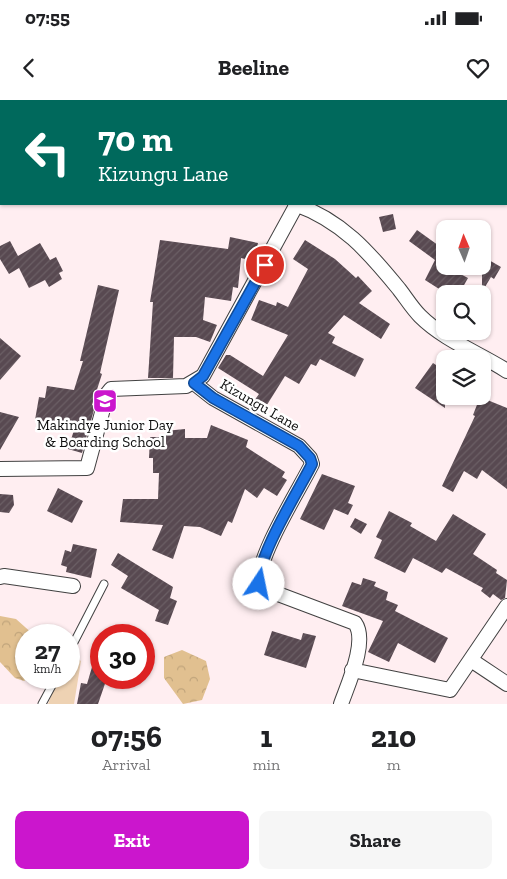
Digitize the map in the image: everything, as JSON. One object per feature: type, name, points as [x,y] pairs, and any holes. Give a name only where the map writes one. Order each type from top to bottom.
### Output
[{"type":"street","points":[[0,469],[88,468],[107,394],[111,389],[186,386],[203,376],[295,205]]},
{"type":"street","points":[[298,205],[337,224],[352,237],[372,257],[419,315],[435,329],[507,370]]},
{"type":"street","name":"Kizungu Lane","points":[[194,383],[213,398],[299,446],[310,458],[312,464],[271,543],[258,575],[259,584],[270,591],[355,623],[360,630],[360,642],[341,704]]},
{"type":"street","points":[[0,577],[73,586]]},
{"type":"street","points":[[352,670],[450,690],[507,606]]},
{"type":"street","points":[[471,660],[507,684]]},
{"type":"lane","points":[[80,631],[104,584]]},
{"type":"lane","points":[[42,704],[50,689]]},
{"type":"shaded area","points":[[54,689],[76,689],[74,704],[48,704]]},
{"type":"green space","points":[[0,616],[16,619],[22,624],[15,624],[15,678],[0,662]]},
{"type":"green space","points":[[182,650],[206,661],[210,679],[202,700],[183,704],[164,678],[164,657]]},
{"type":"building","points":[[393,214],[396,229],[383,232],[379,217]]},
{"type":"building","points":[[417,230],[436,244],[436,275],[462,275],[468,278],[464,285],[436,285],[436,287],[425,280],[435,260],[409,241]]},
{"type":"building","points":[[230,237],[258,243],[254,261],[241,258],[238,288],[233,287],[231,301],[205,297],[203,320],[217,325],[210,342],[196,337],[174,337],[173,378],[148,378],[153,302],[150,302],[160,240],[228,249]]},
{"type":"building","points":[[305,240],[335,259],[356,278],[358,276],[372,291],[359,303],[390,324],[381,339],[344,315],[328,333],[335,337],[332,343],[364,359],[355,377],[320,359],[316,366],[311,364],[299,384],[285,376],[265,408],[254,401],[259,394],[218,368],[226,355],[230,355],[263,376],[288,335],[251,320],[259,300],[276,306],[277,302],[288,307],[308,269],[293,259]]},
{"type":"building","points":[[10,241],[18,256],[40,243],[50,260],[56,257],[63,271],[59,273],[62,279],[49,287],[45,280],[29,288],[19,268],[9,274],[0,259],[0,246]]},
{"type":"building","points":[[491,261],[501,267],[494,279],[491,277],[486,285],[482,285],[482,275],[491,275]]},
{"type":"building","points":[[98,285],[119,290],[100,373],[102,374],[92,405],[95,406],[82,453],[68,449],[75,427],[35,420],[39,397],[45,398],[47,386],[74,390],[83,361],[80,361]]},
{"type":"building","points":[[0,338],[21,356],[0,380]]},
{"type":"building","points":[[433,363],[436,365],[436,402],[415,388]]},
{"type":"building","points":[[491,401],[507,408],[507,489],[482,470],[477,479],[464,471],[453,492],[442,486],[475,416],[473,415],[477,405],[491,405]]},
{"type":"building","points":[[0,412],[19,417],[0,450]]},
{"type":"building","points":[[211,425],[248,440],[246,447],[285,472],[282,477],[287,480],[277,496],[264,488],[257,498],[245,489],[232,523],[228,521],[221,536],[200,527],[184,526],[173,559],[152,550],[163,525],[120,522],[123,499],[158,499],[159,473],[153,473],[153,458],[149,458],[150,437],[166,437],[165,431],[185,429],[185,438],[207,438]]},
{"type":"building","points":[[322,474],[355,486],[348,503],[353,505],[348,515],[334,509],[324,530],[300,519]]},
{"type":"building","points":[[58,488],[83,501],[72,523],[47,511]]},
{"type":"building","points":[[0,494],[13,495],[14,505],[9,513],[0,512]]},
{"type":"building","points":[[389,511],[412,523],[410,526],[436,541],[453,514],[486,534],[473,554],[497,570],[496,573],[507,580],[505,598],[501,600],[493,594],[490,598],[481,591],[483,588],[446,568],[442,573],[413,558],[405,573],[374,558],[382,540],[376,537]]},
{"type":"building","points":[[355,518],[367,524],[361,534],[350,527]]},
{"type":"building","points":[[73,544],[97,549],[91,578],[66,572],[67,567],[61,565],[65,550],[71,552]]},
{"type":"building","points":[[118,553],[173,587],[170,598],[177,601],[168,625],[155,621],[159,610],[121,588],[128,576],[111,565]]},
{"type":"building","points":[[363,578],[376,582],[374,586],[388,592],[386,600],[398,605],[395,611],[448,638],[435,663],[398,643],[389,662],[368,652],[383,621],[342,606],[352,582],[361,585]]},
{"type":"building","points":[[272,631],[301,640],[303,633],[316,636],[306,668],[264,655]]},
{"type":"building","points":[[90,674],[90,689],[103,689],[98,704],[77,704],[81,683],[87,684]]},
{"type":"place","name":"Makindye Junior Day & Boarding School","points":[[105,401]]},
{"type":"route","points":[[259,584],[258,575],[271,543],[312,464],[310,458],[299,446],[213,398],[194,383],[203,376],[265,265]]}]
